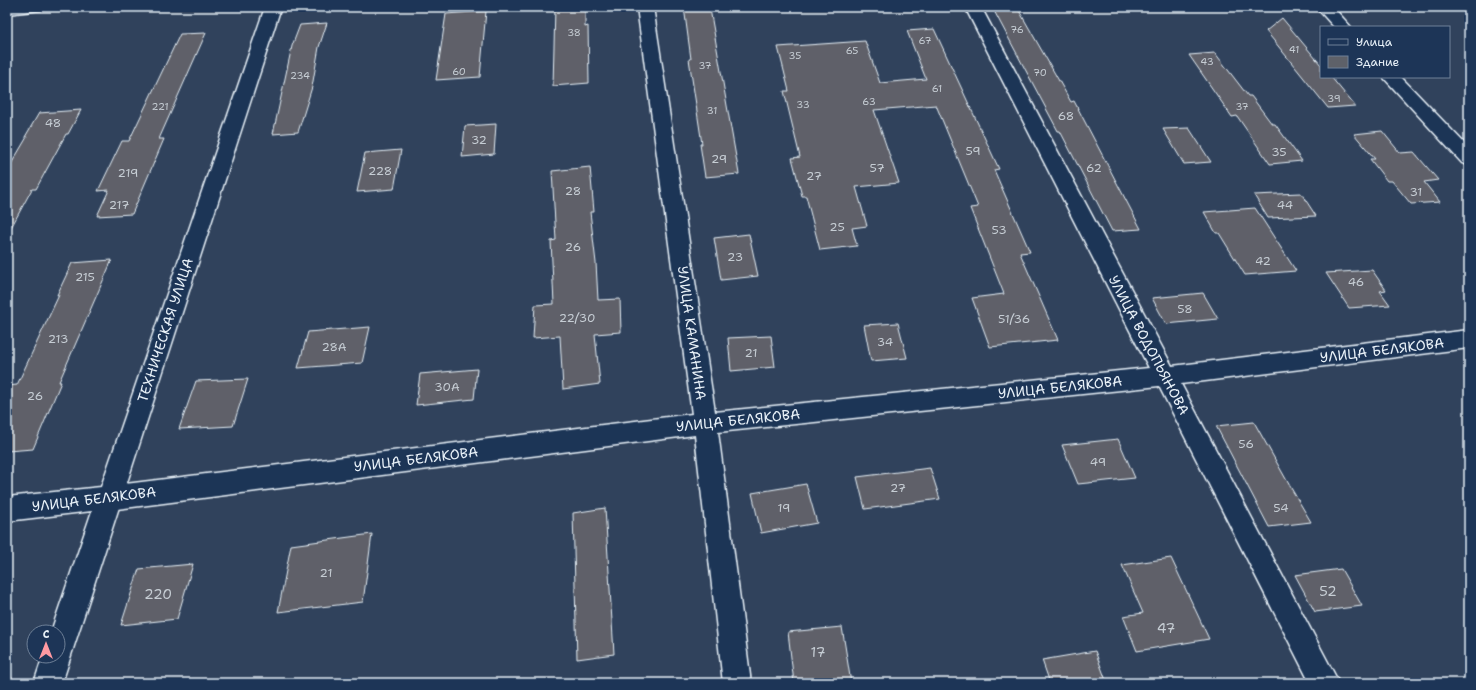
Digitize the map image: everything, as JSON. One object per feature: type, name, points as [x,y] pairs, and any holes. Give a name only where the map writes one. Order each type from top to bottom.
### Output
[{"type":"street","points":[[7,9],[35,7]]},
{"type":"street","name":"ТЕХНИЧЕСКАЯ УЛИЦА","points":[[66,628],[273,7]]},
{"type":"street","name":"УЛИЦА КАМАНИНА","points":[[646,7],[705,423],[737,683]]},
{"type":"street","name":"УЛИЦА ВОДОПЬЯНОВА","points":[[973,7],[1325,683]]},
{"type":"street","points":[[1324,7],[1342,26]]},
{"type":"street","points":[[1392,78],[1469,159]]},
{"type":"street","name":"УЛИЦА БЕЛЯКОВА","points":[[7,510],[705,423],[1166,376],[1469,339]]},
{"type":"street","points":[[48,683],[54,664]]},
{"type":"building","points":[[555,7],[585,7],[585,27],[588,26],[589,83],[553,86]]},
{"type":"building","points":[[684,7],[707,7],[707,9],[710,9],[739,174],[705,177],[700,144],[702,144],[689,59],[691,59]]},
{"type":"building","points":[[992,7],[1017,7],[1071,102],[1074,101],[1141,229],[1112,231],[1060,131],[1058,131]]},
{"type":"building","points":[[486,11],[480,77],[436,80],[446,14]]},
{"type":"building","points":[[1282,18],[1320,64],[1320,78],[1332,78],[1355,106],[1328,108],[1266,31]]},
{"type":"building","points":[[327,23],[319,47],[312,87],[298,132],[273,134],[292,46],[300,25]]},
{"type":"building","points":[[934,29],[999,169],[994,170],[1030,252],[1020,253],[1058,340],[990,347],[972,298],[1004,294],[970,208],[978,207],[936,105],[874,110],[899,183],[856,187],[867,226],[852,228],[857,246],[820,250],[806,196],[802,196],[792,158],[800,157],[784,91],[789,91],[778,47],[865,41],[880,83],[926,79],[907,31]]},
{"type":"building","points":[[206,33],[159,139],[164,139],[132,214],[97,216],[109,190],[98,191],[122,141],[129,141],[180,34]]},
{"type":"building","points":[[1215,53],[1248,96],[1251,96],[1272,124],[1275,124],[1302,161],[1270,164],[1237,116],[1232,117],[1189,55]]},
{"type":"building","points":[[81,110],[36,189],[32,189],[7,235],[7,171],[39,113]]},
{"type":"building","points":[[496,124],[494,154],[462,157],[465,126]]},
{"type":"building","points":[[1189,128],[1211,162],[1184,164],[1163,129]]},
{"type":"building","points":[[1382,131],[1400,153],[1414,152],[1438,180],[1424,182],[1440,202],[1411,204],[1392,181],[1387,181],[1370,159],[1375,159],[1354,134]]},
{"type":"building","points":[[401,150],[394,189],[357,192],[365,153]]},
{"type":"building","points":[[590,167],[594,212],[590,212],[596,263],[598,300],[620,299],[621,332],[595,334],[600,384],[563,389],[560,336],[533,338],[535,305],[554,304],[551,241],[556,240],[552,171]]},
{"type":"building","points":[[1301,193],[1316,216],[1268,218],[1254,195]]},
{"type":"building","points":[[1255,208],[1296,271],[1245,275],[1219,233],[1216,233],[1204,212]]},
{"type":"building","points":[[749,234],[758,276],[721,280],[714,238]]},
{"type":"building","points":[[112,260],[59,382],[61,382],[33,449],[7,451],[7,386],[17,385],[59,295],[57,295],[72,263]]},
{"type":"building","points":[[1372,270],[1386,290],[1380,291],[1390,305],[1349,308],[1326,273]]},
{"type":"building","points":[[1203,293],[1218,319],[1166,324],[1152,298]]},
{"type":"building","points":[[898,323],[907,358],[871,361],[864,325]]},
{"type":"building","points":[[370,327],[362,363],[298,368],[308,332]]},
{"type":"building","points":[[771,336],[775,367],[731,371],[728,338]]},
{"type":"building","points":[[477,369],[474,399],[416,405],[420,374]]},
{"type":"building","points":[[248,379],[233,426],[179,429],[196,381]]},
{"type":"building","points":[[1254,422],[1311,522],[1269,527],[1216,426]]},
{"type":"building","points":[[1118,439],[1135,478],[1078,484],[1062,445]]},
{"type":"building","points":[[930,468],[940,499],[865,509],[857,477]]},
{"type":"building","points":[[806,484],[817,523],[761,533],[752,493]]},
{"type":"building","points":[[605,508],[614,654],[577,659],[573,513]]},
{"type":"building","points":[[372,534],[363,602],[278,612],[291,545]]},
{"type":"building","points":[[1171,558],[1209,639],[1137,651],[1123,616],[1143,613],[1122,565]]},
{"type":"building","points":[[193,564],[177,619],[121,625],[139,569]]},
{"type":"building","points":[[1341,569],[1362,606],[1315,612],[1295,575]]},
{"type":"building","points":[[842,627],[851,683],[794,683],[788,632]]},
{"type":"building","points":[[1095,651],[1107,683],[1050,683],[1042,660]]}]
